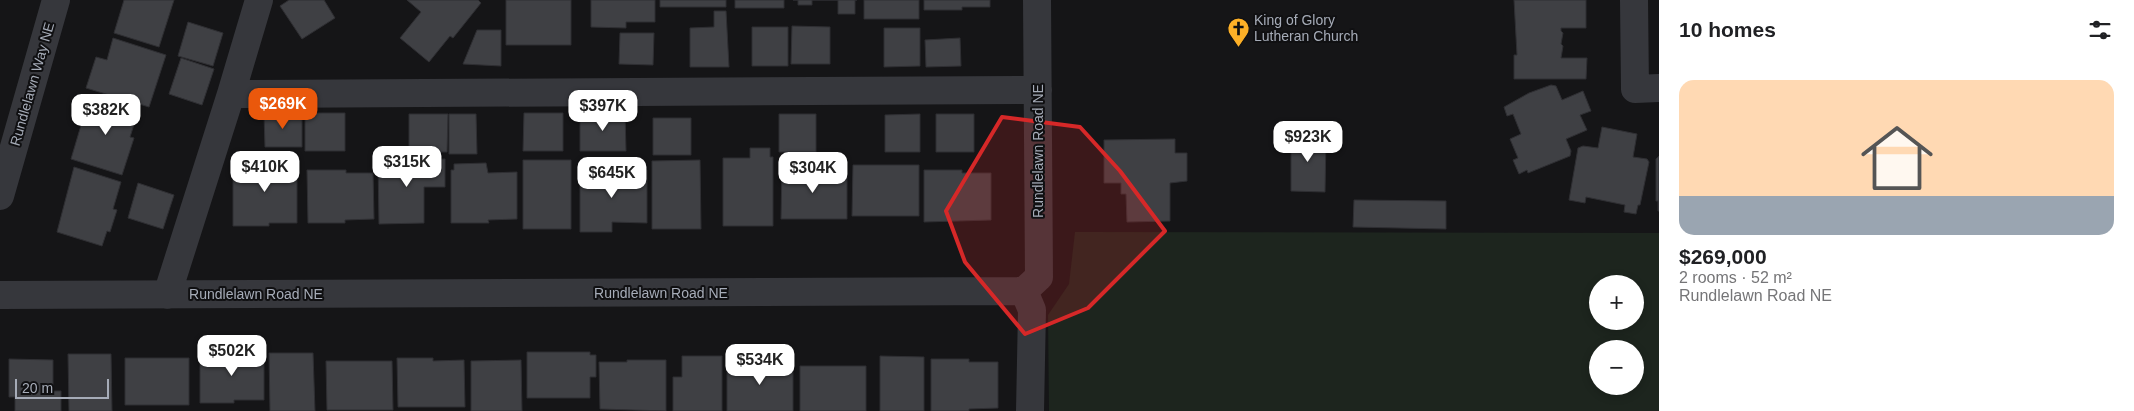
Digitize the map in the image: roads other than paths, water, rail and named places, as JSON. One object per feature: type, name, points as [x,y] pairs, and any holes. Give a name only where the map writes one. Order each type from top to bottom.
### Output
[{"type":"street","name":"Rundlelawn Way NE","points":[[0,196],[56,0]]},
{"type":"street","points":[[167,295],[259,0]]},
{"type":"street","name":"Rundlelawn Road NE","points":[[0,295],[1024,291],[1039,278],[1037,0]]},
{"type":"street","points":[[1634,0],[1635,89],[1659,88]]},
{"type":"street","points":[[231,94],[1038,90]]},
{"type":"street","points":[[1024,291],[1032,310],[1030,411]]},
{"type":"place","name":"King of Glory Lutheran Church","points":[[1238,47]]}]
